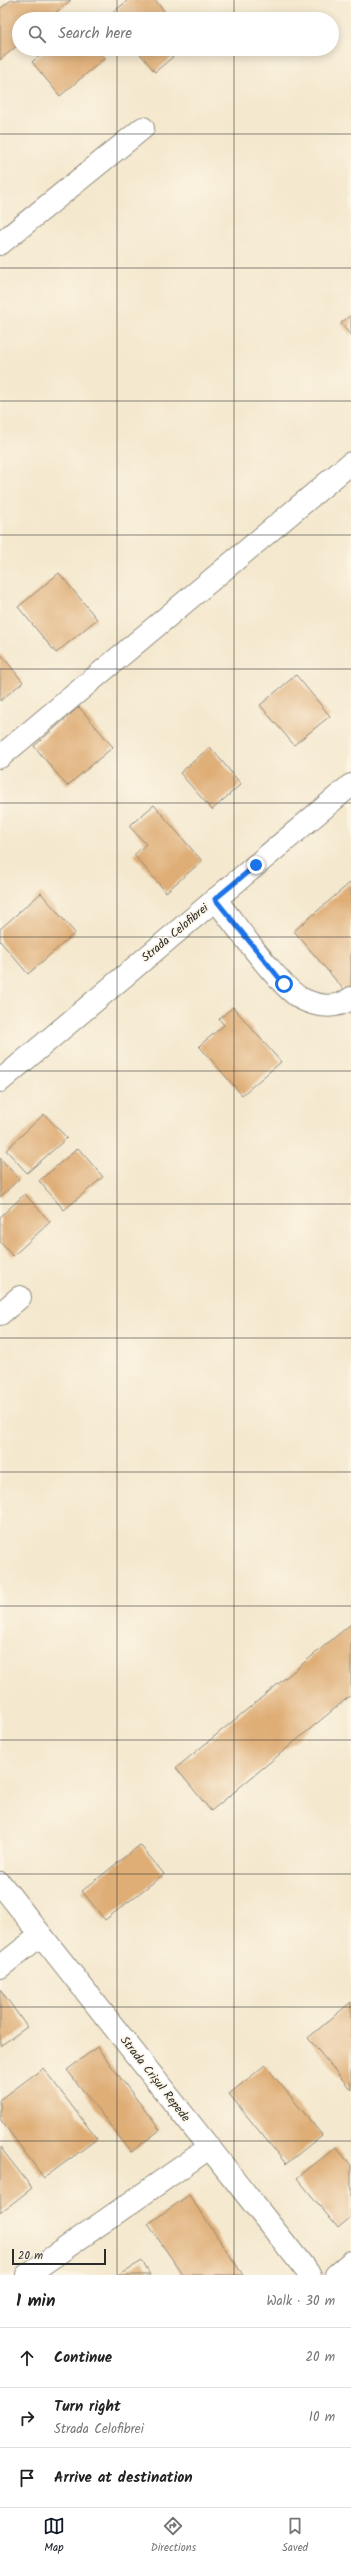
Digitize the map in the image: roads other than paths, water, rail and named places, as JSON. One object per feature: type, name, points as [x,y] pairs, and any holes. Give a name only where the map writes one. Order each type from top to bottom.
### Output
[{"type":"street","points":[[0,244],[143,128]]},
{"type":"street","points":[[0,757],[351,463]]},
{"type":"street","name":"Strada Celofibrei","points":[[0,1081],[351,785]]},
{"type":"street","points":[[215,899],[284,984],[301,998],[320,1005],[336,1005],[351,998]]},
{"type":"street","points":[[0,1314],[20,1297]]},
{"type":"street","name":"Strada Crișul Repede","points":[[0,1883],[310,2275]]},
{"type":"street","points":[[0,1967],[41,1935]]},
{"type":"street","points":[[26,2275],[209,2148]]},
{"type":"street","points":[[336,2275],[351,2262]]}]
